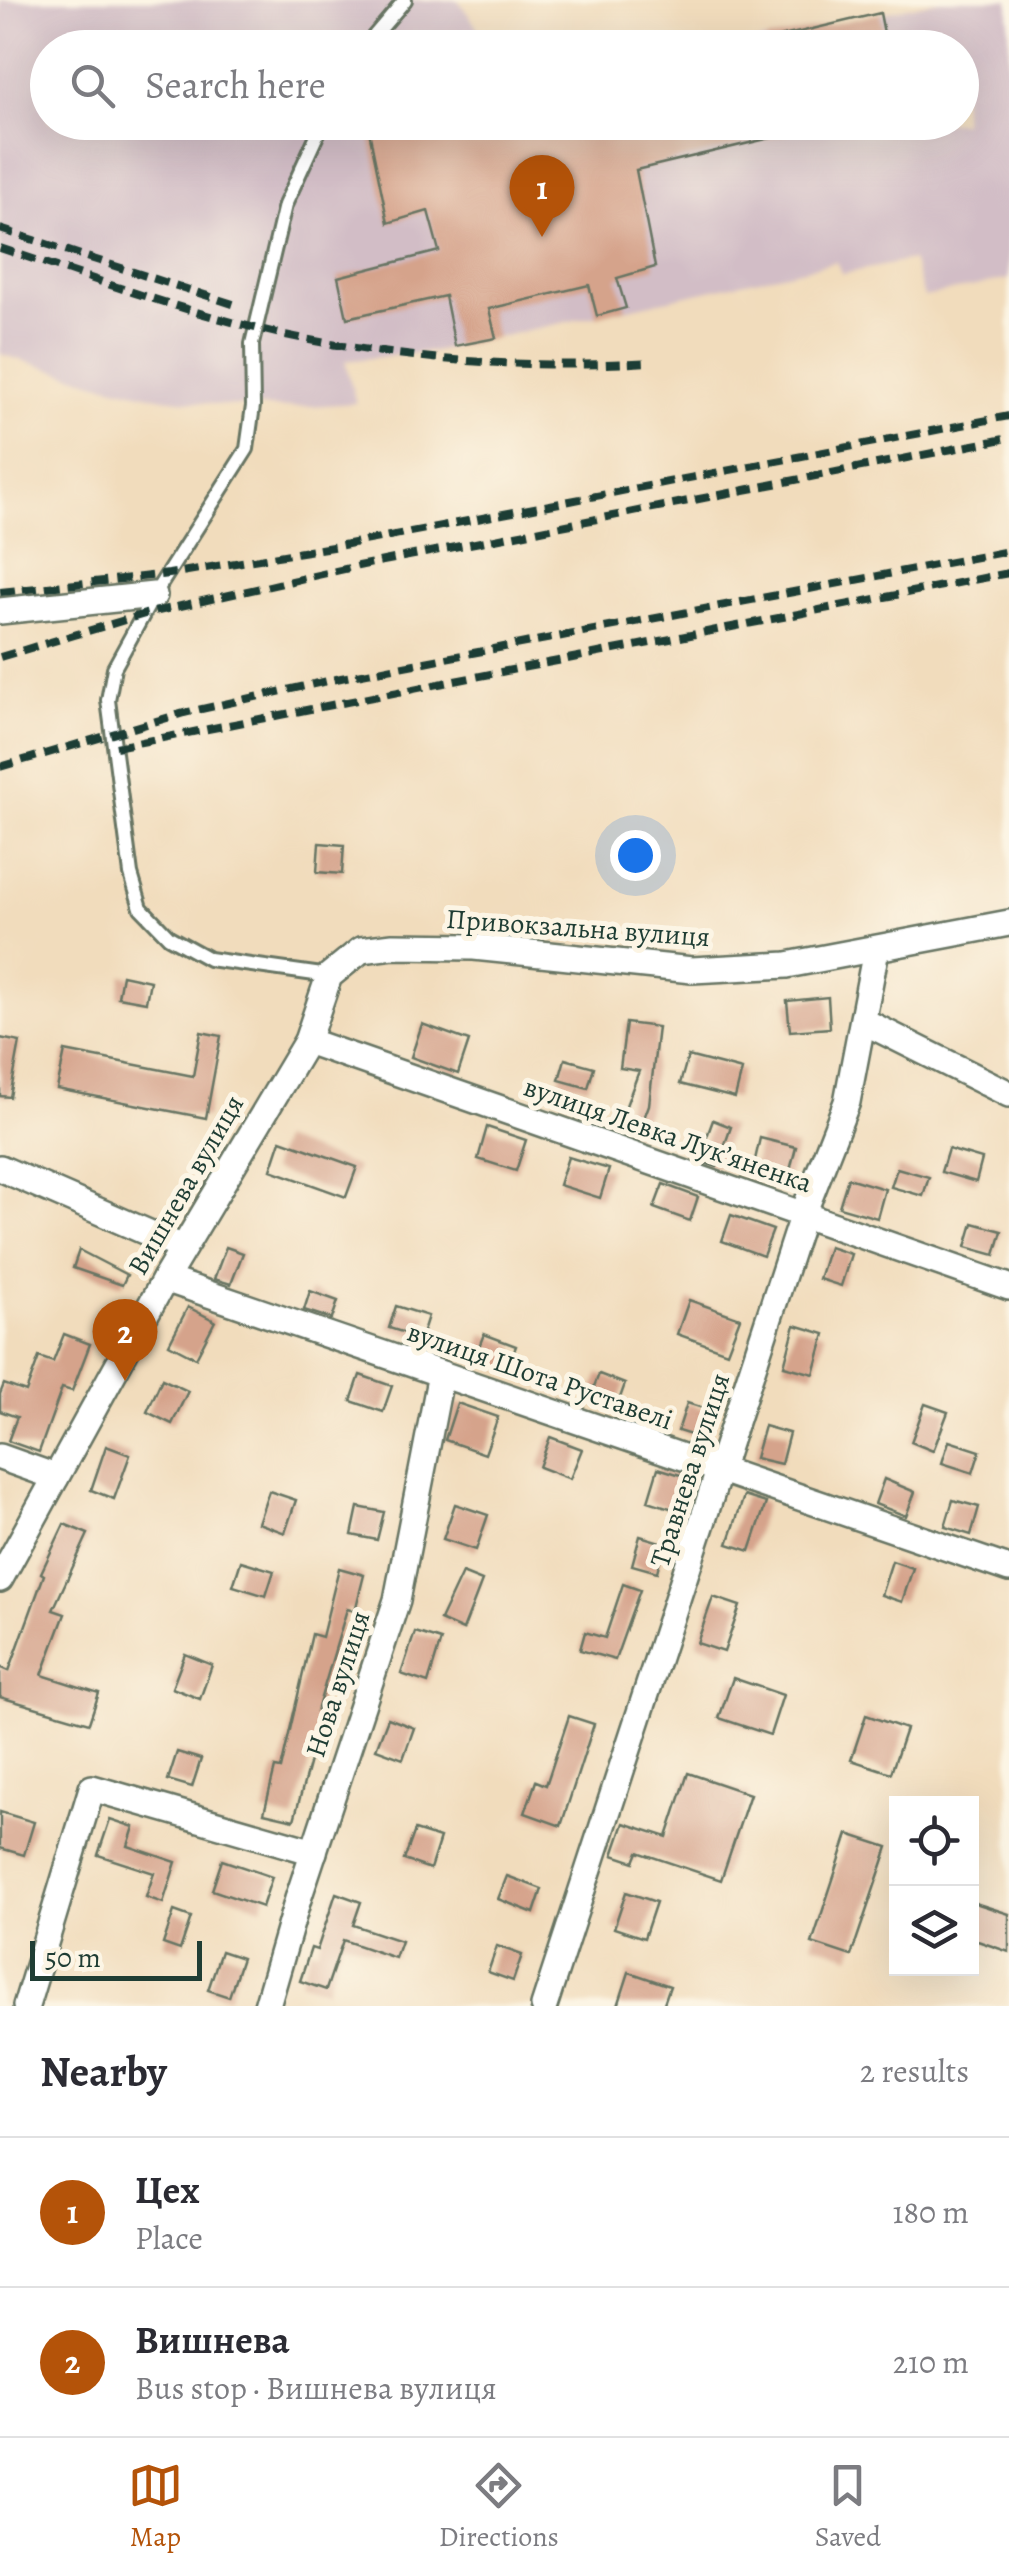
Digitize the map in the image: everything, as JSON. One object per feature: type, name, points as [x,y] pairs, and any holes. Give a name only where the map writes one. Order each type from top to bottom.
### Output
[{"type":"street","points":[[0,611],[154,595]]},
{"type":"street","name":"Привокзальна вулиця","points":[[328,976],[360,950],[394,946],[474,947],[692,970],[787,965],[1009,923]]},
{"type":"street","name":"Травнева вулиця","points":[[544,2006],[803,1214],[847,1102],[876,950]]},
{"type":"street","name":"Вишнева вулиця","points":[[0,1579],[165,1279],[306,1041],[328,976]]},
{"type":"street","points":[[863,1022],[1009,1094]]},
{"type":"street","name":"вулиця Левка Лукʼяненка","points":[[306,1041],[1009,1287]]},
{"type":"street","points":[[0,1168],[183,1248]]},
{"type":"street","name":"вулиця Шота Руставелі","points":[[165,1279],[1009,1569]]},
{"type":"street","name":"Нова вулиця","points":[[266,2006],[397,1600],[441,1374]]},
{"type":"street","points":[[0,1457],[56,1478]]},
{"type":"street","points":[[26,2006],[92,1788],[314,1852]]},
{"type":"lane","points":[[379,30],[405,0]]},
{"type":"lane","points":[[315,140],[285,205],[252,344],[253,406],[247,449],[154,595],[114,668],[108,700],[129,858],[141,908],[169,937],[209,959],[328,976]]},
{"type":"shaded area","points":[[0,0],[458,0],[479,30],[30,30],[30,140],[979,140],[979,30],[809,30],[939,0],[1009,0],[1009,279],[924,297],[912,260],[842,274],[836,262],[436,351],[345,361],[356,403],[283,408],[163,398],[0,354]]},
{"type":"building","points":[[880,13],[883,30],[808,30]]},
{"type":"building","points":[[371,140],[762,140],[636,170],[655,267],[617,278],[626,308],[597,316],[589,285],[489,309],[496,338],[455,346],[445,296],[347,318],[338,277],[439,251],[428,211],[388,223]]},
{"type":"building","points":[[319,843],[344,845],[342,874],[317,872]]},
{"type":"building","points":[[122,975],[150,981],[146,1002],[118,997]]},
{"type":"building","points":[[828,997],[830,1028],[790,1031],[787,1001]]},
{"type":"building","points":[[626,1023],[658,1027],[649,1105],[638,1134],[618,1127],[639,1071],[620,1068]]},
{"type":"building","points":[[422,1024],[469,1041],[458,1074],[411,1057]]},
{"type":"building","points":[[201,1032],[221,1036],[206,1118],[57,1089],[65,1051],[193,1076]]},
{"type":"building","points":[[0,1038],[20,1042],[10,1097],[0,1096]]},
{"type":"building","points":[[688,1056],[742,1070],[735,1098],[680,1084]]},
{"type":"building","points":[[565,1059],[594,1067],[588,1088],[559,1080]]},
{"type":"building","points":[[713,1120],[731,1127],[717,1167],[698,1161]]},
{"type":"building","points":[[487,1127],[526,1140],[516,1171],[478,1159]]},
{"type":"building","points":[[760,1138],[796,1147],[787,1182],[752,1173]]},
{"type":"building","points":[[281,1140],[357,1167],[346,1197],[271,1170]]},
{"type":"building","points":[[948,1149],[982,1159],[976,1182],[941,1172]]},
{"type":"building","points":[[568,1157],[609,1169],[600,1198],[559,1185]]},
{"type":"building","points":[[897,1168],[929,1177],[923,1196],[891,1187]]},
{"type":"building","points":[[848,1178],[885,1189],[877,1218],[839,1207]]},
{"type":"building","points":[[663,1184],[698,1197],[690,1221],[654,1208]]},
{"type":"building","points":[[731,1215],[773,1230],[763,1256],[722,1241]]},
{"type":"building","points":[[973,1223],[1002,1231],[995,1255],[966,1247]]},
{"type":"building","points":[[226,1247],[243,1253],[231,1284],[214,1279]]},
{"type":"building","points":[[829,1247],[851,1254],[841,1286],[819,1279]]},
{"type":"building","points":[[79,1250],[127,1275],[122,1285],[73,1268]]},
{"type":"building","points":[[310,1291],[338,1301],[332,1319],[304,1310]]},
{"type":"building","points":[[689,1300],[740,1318],[727,1352],[677,1334]]},
{"type":"building","points":[[396,1306],[428,1316],[421,1338],[389,1328]]},
{"type":"building","points":[[188,1307],[215,1321],[196,1358],[169,1344]]},
{"type":"building","points":[[795,1325],[825,1334],[814,1374],[784,1366]]},
{"type":"building","points":[[64,1334],[90,1344],[72,1391],[62,1388],[39,1452],[8,1441],[17,1417],[0,1411],[4,1384],[26,1392],[39,1357],[53,1362]]},
{"type":"building","points":[[484,1334],[516,1346],[507,1371],[474,1359]]},
{"type":"building","points":[[599,1374],[625,1384],[616,1409],[589,1399]]},
{"type":"building","points":[[360,1375],[392,1386],[383,1412],[351,1401]]},
{"type":"building","points":[[162,1379],[188,1391],[172,1424],[147,1412]]},
{"type":"building","points":[[457,1403],[498,1417],[485,1454],[445,1440]]},
{"type":"building","points":[[687,1403],[706,1409],[697,1437],[678,1431]]},
{"type":"building","points":[[925,1404],[948,1412],[933,1451],[911,1442]]},
{"type":"building","points":[[764,1426],[789,1433],[781,1464],[755,1458]]},
{"type":"building","points":[[550,1437],[582,1449],[570,1479],[539,1467]]},
{"type":"building","points":[[949,1441],[980,1451],[973,1473],[942,1463]]},
{"type":"building","points":[[106,1446],[130,1455],[114,1499],[91,1490]]},
{"type":"building","points":[[658,1468],[684,1476],[673,1509],[648,1501]]},
{"type":"building","points":[[884,1479],[915,1492],[906,1516],[875,1504]]},
{"type":"building","points":[[269,1491],[296,1500],[285,1533],[258,1523]]},
{"type":"building","points":[[744,1496],[766,1503],[750,1551],[728,1544]]},
{"type":"building","points":[[953,1500],[979,1507],[971,1535],[945,1527]]},
{"type":"building","points":[[455,1504],[488,1515],[476,1550],[443,1539]]},
{"type":"building","points":[[358,1507],[384,1512],[377,1540],[352,1535]]},
{"type":"building","points":[[64,1524],[88,1534],[53,1610],[65,1614],[42,1675],[99,1693],[89,1723],[0,1697],[0,1667],[9,1671],[44,1575],[41,1573]]},
{"type":"building","points":[[640,1536],[664,1543],[657,1572],[632,1565]]},
{"type":"building","points":[[241,1561],[274,1571],[266,1596],[233,1586]]},
{"type":"building","points":[[892,1561],[913,1568],[902,1602],[881,1595]]},
{"type":"building","points":[[339,1568],[364,1575],[355,1611],[347,1609],[317,1711],[323,1712],[294,1820],[264,1813],[275,1768],[281,1769],[312,1634],[322,1637]]},
{"type":"building","points":[[462,1573],[482,1581],[463,1630],[440,1620]]},
{"type":"building","points":[[623,1584],[640,1590],[615,1660],[580,1650],[585,1632],[605,1638]]},
{"type":"building","points":[[713,1597],[740,1606],[724,1652],[697,1643]]},
{"type":"building","points":[[415,1632],[441,1640],[428,1683],[401,1674]]},
{"type":"building","points":[[185,1654],[212,1665],[200,1699],[172,1688]]},
{"type":"building","points":[[733,1678],[783,1695],[770,1735],[719,1718]]},
{"type":"building","points":[[866,1715],[906,1729],[891,1773],[851,1760]]},
{"type":"building","points":[[569,1716],[594,1724],[561,1826],[525,1813],[536,1781],[546,1785]]},
{"type":"building","points":[[388,1718],[414,1728],[403,1759],[376,1749]]},
{"type":"building","points":[[177,1752],[201,1759],[192,1787],[168,1780]]},
{"type":"building","points":[[688,1773],[750,1794],[721,1880],[638,1852],[634,1862],[613,1855],[624,1823],[667,1837]]},
{"type":"building","points":[[0,1812],[34,1822],[24,1855],[0,1848]]},
{"type":"building","points":[[110,1819],[134,1827],[128,1846],[176,1862],[163,1903],[146,1897],[154,1873],[98,1855]]},
{"type":"building","points":[[415,1830],[440,1838],[430,1869],[404,1860]]},
{"type":"building","points":[[848,1834],[888,1847],[851,1956],[812,1943]]},
{"type":"building","points":[[222,1860],[272,1877],[262,1907],[212,1890]]},
{"type":"building","points":[[507,1876],[542,1889],[534,1913],[498,1899]]},
{"type":"building","points":[[626,1892],[656,1902],[644,1938],[614,1928]]},
{"type":"building","points":[[336,1893],[361,1902],[353,1925],[401,1941],[395,1958],[343,1940],[326,1990],[300,1981],[311,1948],[317,1950]]},
{"type":"building","points":[[979,1904],[1009,1914],[1009,1952],[979,1941]]},
{"type":"building","points":[[174,1911],[191,1917],[180,1950],[163,1944]]},
{"type":"building","points":[[497,1946],[522,1955],[513,1981],[488,1972]]},
{"type":"building","points":[[221,1951],[242,1958],[229,1997],[208,1990]]},
{"type":"building","points":[[629,1972],[670,1986],[663,2006],[618,2006]]},
{"type":"railway","points":[[0,229],[236,305]]},
{"type":"railway","points":[[0,248],[196,312],[315,341],[482,362],[650,362]]},
{"type":"railway","points":[[0,592],[169,574],[338,546],[1009,416]]},
{"type":"railway","points":[[0,657],[145,614],[358,566],[1009,438]]},
{"type":"railway","points":[[0,767],[184,713],[341,678],[1009,551]]},
{"type":"railway","points":[[116,747],[1009,573]]},
{"type":"place","name":"Цех","points":[[542,237]]},
{"type":"place","name":"Вишнева","points":[[125,1381]]}]
